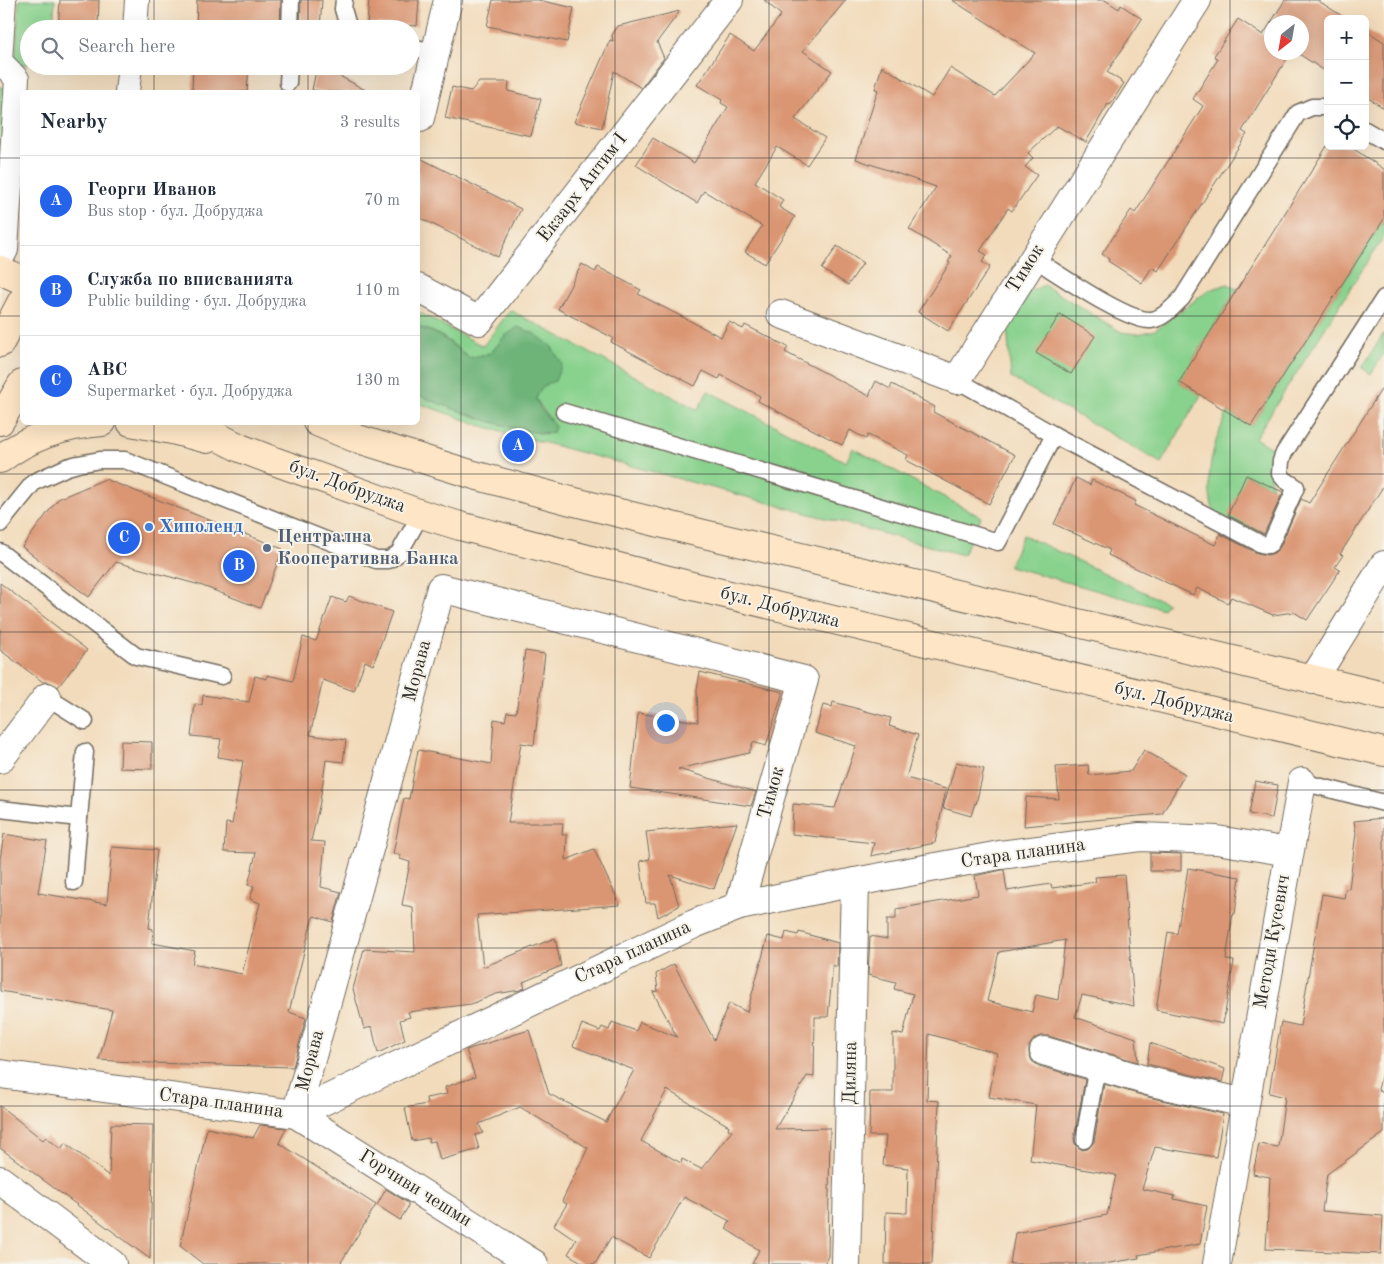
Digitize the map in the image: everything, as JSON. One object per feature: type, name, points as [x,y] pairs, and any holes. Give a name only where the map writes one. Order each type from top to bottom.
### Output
[{"type":"main road","points":[[0,270],[20,279]]},
{"type":"main road","points":[[7,335],[20,306]]},
{"type":"main road","points":[[0,421],[20,387]]},
{"type":"main road","points":[[0,459],[18,446],[52,432],[82,425]]},
{"type":"main road","points":[[146,425],[240,448]]},
{"type":"main road","name":"бул. Добруджа","points":[[195,425],[240,448],[421,514],[560,553],[1384,752]]},
{"type":"main road","points":[[324,425],[355,438],[456,469],[580,503],[1384,696]]},
{"type":"street","points":[[0,261],[6,250],[17,79],[0,61],[4,0]]},
{"type":"street","points":[[136,20],[137,0]]},
{"type":"street","points":[[420,118],[424,49],[448,0]]},
{"type":"street","name":"Екзарх Антим I","points":[[420,289],[480,321],[729,0]]},
{"type":"street","name":"Тимок","points":[[957,380],[1197,0]]},
{"type":"street","points":[[127,90],[129,75]]},
{"type":"street","points":[[781,314],[957,380]]},
{"type":"street","points":[[1313,680],[1384,565]]},
{"type":"street","name":"Морава","points":[[296,1114],[440,588],[804,680]]},
{"type":"street","name":"Тимок","points":[[740,906],[804,680]]},
{"type":"street","points":[[0,759],[47,697]]},
{"type":"street","name":"Методи Кусевич","points":[[1217,1264],[1302,782]]},
{"type":"street","name":"Стара планина","points":[[0,1074],[296,1114],[694,924],[740,906],[1000,855],[1140,837],[1216,840],[1289,852]]},
{"type":"street","name":"Диляна","points":[[846,1264],[855,882]]},
{"type":"street","points":[[1044,1051],[1152,1082],[1245,1103]]},
{"type":"street","name":"Горчиви чешми","points":[[296,1114],[534,1264]]},
{"type":"street","points":[[0,1180],[112,1264]]},
{"type":"lane","points":[[290,20],[291,0]]},
{"type":"lane","points":[[344,0],[343,9],[346,20]]},
{"type":"lane","points":[[288,75],[288,83]]},
{"type":"lane","points":[[1033,258],[1134,318],[1152,320],[1165,314],[1182,298],[1298,113],[1312,106],[1324,107]]},
{"type":"lane","points":[[1369,133],[1384,142]]},
{"type":"lane","points":[[957,380],[1054,435],[1261,544],[1268,545],[1271,543],[1296,487],[1285,480],[1280,474],[1284,452],[1384,298]]},
{"type":"lane","points":[[564,412],[998,542],[1054,435]]},
{"type":"lane","points":[[0,524],[34,482],[67,467],[100,460],[125,460],[376,560],[389,560],[399,554],[421,514]]},
{"type":"lane","points":[[0,552],[136,656],[222,676]]},
{"type":"lane","points":[[47,697],[85,721]]},
{"type":"lane","points":[[74,882],[85,752]]},
{"type":"lane","points":[[1302,782],[1384,803]]},
{"type":"lane","points":[[0,809],[79,818]]},
{"type":"lane","points":[[1084,1140],[1097,1066]]},
{"type":"green space","points":[[19,0],[55,0],[54,20],[20,20],[20,64],[15,64]]},
{"type":"green space","points":[[0,87],[8,88],[0,188]]},
{"type":"green space","points":[[1384,219],[1384,236],[1255,438],[1276,451],[1270,469],[1272,487],[1246,475],[1265,529],[1258,536],[1224,521],[1217,516],[1214,510],[1209,483],[1213,452],[1228,412],[1251,426]]},
{"type":"green space","points":[[1228,284],[1237,289],[1179,382],[1201,395],[1161,463],[1011,378],[1007,325],[1022,295],[1044,285],[1121,332],[1138,334],[1155,330],[1209,290]]},
{"type":"green space","points":[[510,310],[698,410],[708,391],[846,462],[853,448],[981,517],[963,555],[482,426],[420,404],[420,396],[497,423],[546,434],[555,427],[536,399],[539,390],[548,383],[505,336],[491,353],[469,358],[439,335],[420,328],[420,313],[483,346]]},
{"type":"green space","points":[[518,327],[535,334],[551,346],[562,364],[555,381],[543,387],[536,399],[555,427],[553,432],[525,431],[466,413],[420,396],[420,328],[439,336],[469,358],[491,353],[505,336]]},
{"type":"green space","points":[[1384,333],[1384,353],[1371,374],[1362,368]]},
{"type":"green space","points":[[1023,535],[1167,603],[1163,609],[1009,566]]},
{"type":"building","points":[[60,0],[99,0],[98,20],[59,20]]},
{"type":"building","points":[[197,0],[281,0],[280,20],[196,20]]},
{"type":"building","points":[[301,0],[322,0],[321,20],[300,20]]},
{"type":"building","points":[[369,0],[419,0],[417,20],[367,20]]},
{"type":"building","points":[[493,0],[538,0],[574,8],[567,42],[487,26]]},
{"type":"building","points":[[764,0],[846,0],[803,51],[832,71],[795,119],[825,138],[807,165],[777,147],[755,182],[783,200],[779,207],[795,217],[765,264],[745,252],[762,226],[704,191],[697,203],[636,165],[653,138],[694,163],[728,107],[721,103],[722,100],[697,85],[730,35],[754,51],[781,15]]},
{"type":"building","points":[[952,0],[1105,0],[1119,9],[1121,5],[1142,19],[1107,72],[1124,83],[1110,105],[1108,104],[1086,142],[1057,126],[1028,153],[1033,158],[1025,167],[1037,175],[1012,211],[1008,208],[980,251],[987,255],[982,262],[990,267],[948,331],[918,312],[950,263],[948,262],[952,256],[909,229],[936,187],[856,159],[878,90],[875,89],[882,66],[932,97],[950,68],[995,96],[1035,53]]},
{"type":"building","points":[[1285,0],[1317,0],[1341,15],[1324,15],[1324,70],[1308,60],[1309,15],[1276,15]]},
{"type":"building","points":[[680,11],[657,42],[664,58],[641,88],[614,71],[602,128],[574,122],[610,40],[613,41],[612,35],[618,26]]},
{"type":"building","points":[[1238,19],[1263,35],[1264,33],[1264,60],[1286,60],[1242,131],[1247,134],[1158,271],[1152,267],[1142,283],[1108,261],[1109,259],[1102,254],[1131,210],[1135,213],[1203,106],[1193,99],[1218,59],[1214,56]]},
{"type":"building","points":[[1369,33],[1384,42],[1384,108],[1369,99]]},
{"type":"building","points":[[193,75],[248,75],[247,90],[192,90]]},
{"type":"building","points":[[315,75],[338,75],[365,90],[312,90]]},
{"type":"building","points":[[479,82],[509,82],[508,91],[541,99],[531,136],[445,118],[452,87],[471,91]]},
{"type":"building","points":[[1324,150],[1355,150],[1384,169],[1384,219],[1251,426],[1179,382]]},
{"type":"building","points":[[420,158],[521,209],[498,257],[420,218]]},
{"type":"building","points":[[837,246],[863,263],[848,285],[822,269]]},
{"type":"building","points":[[582,264],[595,272],[598,267],[641,290],[638,294],[721,337],[729,322],[743,329],[745,325],[788,347],[785,352],[869,396],[876,381],[890,389],[892,384],[935,407],[933,412],[1015,455],[989,504],[906,460],[908,455],[868,435],[866,439],[850,430],[842,445],[758,401],[760,396],[721,375],[719,379],[703,371],[695,386],[611,342],[613,338],[558,309]]},
{"type":"building","points":[[1060,314],[1095,336],[1071,374],[1036,353]]},
{"type":"building","points":[[1384,385],[1384,485],[1340,554],[1343,555],[1335,567],[1340,570],[1307,620],[1294,612],[1273,615],[1231,597],[1228,603],[1197,588],[1193,595],[1108,555],[1110,550],[1054,524],[1076,478],[1090,485],[1092,480],[1136,501],[1134,505],[1215,545],[1220,534],[1257,553],[1267,555],[1274,553],[1280,547],[1301,499],[1309,503]]},
{"type":"building","points":[[1246,475],[1283,492],[1264,534],[1228,515]]},
{"type":"building","points":[[105,479],[283,549],[260,608],[200,585],[116,562],[89,597],[22,547],[58,499]]},
{"type":"building","points":[[0,583],[87,650],[58,687],[49,682],[43,682],[0,650]]},
{"type":"building","points":[[349,596],[392,612],[373,665],[365,661],[354,691],[323,680],[310,735],[346,740],[343,762],[326,760],[320,802],[311,841],[325,842],[321,887],[341,892],[333,922],[314,916],[312,920],[289,1012],[306,1018],[293,1067],[99,1060],[112,1010],[0,991],[0,859],[4,834],[47,841],[38,893],[107,904],[112,847],[157,850],[149,928],[153,929],[152,943],[195,951],[192,964],[242,974],[260,903],[250,899],[254,886],[248,885],[256,853],[224,852],[226,823],[232,824],[243,761],[218,757],[221,739],[191,736],[195,704],[202,705],[203,695],[249,702],[255,676],[267,679],[267,675],[293,681],[303,637],[316,641],[332,597],[346,602]]},
{"type":"building","points":[[525,651],[545,654],[534,745],[521,743],[508,823],[563,823],[562,835],[567,835],[566,860],[594,849],[620,905],[477,915],[483,967],[555,938],[561,966],[523,982],[525,988],[520,990],[496,994],[471,1004],[408,1012],[410,1017],[400,1020],[405,1040],[378,1053],[372,1027],[364,1029],[353,989],[364,949],[415,952],[413,907],[402,905],[410,862],[400,859],[400,855],[393,854],[404,798],[409,799],[418,750],[491,764],[494,719],[505,721],[507,712],[516,713]]},
{"type":"building","points":[[700,672],[783,692],[766,746],[753,742],[749,753],[678,769],[756,792],[751,806],[630,788],[638,713],[698,722],[697,690]]},
{"type":"building","points":[[833,702],[891,718],[889,726],[918,735],[906,778],[946,789],[935,843],[871,856],[874,843],[792,834],[793,804],[835,808],[856,746],[815,733],[823,705],[832,707]]},
{"type":"building","points":[[121,741],[152,742],[152,769],[120,768]]},
{"type":"building","points":[[1144,750],[1185,774],[1162,814],[1024,826],[1026,797],[1059,799],[1056,767],[1088,765],[1089,775],[1131,771]]},
{"type":"building","points":[[956,762],[984,769],[976,804],[971,816],[943,808]]},
{"type":"building","points":[[1255,781],[1278,785],[1272,818],[1249,814]]},
{"type":"building","points":[[1384,818],[1384,1063],[1378,1090],[1384,1092],[1384,1133],[1327,1174],[1322,1211],[1383,1216],[1381,1254],[1266,1249],[1270,1177],[1253,1174],[1259,1144],[1278,1147],[1285,1097],[1269,1093],[1281,1022],[1300,1026],[1322,894],[1344,898],[1346,888],[1349,889],[1356,833],[1354,821]]},
{"type":"building","points":[[737,823],[714,889],[670,875],[679,906],[658,917],[655,903],[646,903],[640,861],[650,859],[646,832]]},
{"type":"building","points":[[1150,853],[1181,854],[1181,871],[1150,871]]},
{"type":"building","points":[[1188,868],[1240,877],[1226,960],[1234,961],[1223,1024],[1156,1010],[1168,932],[1177,934]]},
{"type":"building","points":[[1004,870],[1007,891],[1051,884],[1052,888],[1096,882],[1095,877],[1124,875],[1134,1006],[1082,995],[1075,1017],[1136,1038],[1138,1062],[1048,1036],[1040,1036],[1034,1039],[1029,1046],[1029,1054],[1032,1061],[1039,1066],[1085,1079],[1074,1139],[1075,1144],[1082,1150],[1088,1149],[1094,1142],[1104,1084],[1148,1097],[1223,1114],[1216,1157],[1155,1147],[1142,1189],[1175,1196],[1174,1199],[1207,1206],[1200,1244],[1138,1255],[1139,1258],[1104,1264],[1010,1264],[1015,1233],[1107,1215],[1116,1175],[1030,1160],[1036,1105],[989,1097],[997,1053],[929,1034],[927,1100],[939,1101],[932,1264],[885,1264],[886,1212],[907,1213],[908,1168],[883,1165],[886,1136],[869,1136],[870,1092],[893,1092],[893,1033],[903,1035],[913,994],[894,989],[896,982],[868,975],[870,936],[887,939],[887,919],[896,919],[896,909],[978,895],[975,876]],"holes":[[[1065,940],[1058,1000],[1036,995],[1032,1012],[987,1001],[999,952]]]},
{"type":"building","points":[[786,932],[798,935],[799,932],[838,943],[837,967],[833,965],[828,1017],[815,1017],[814,1077],[807,1076],[775,1129],[830,1128],[828,1256],[824,1264],[752,1264],[759,1250],[726,1229],[730,1221],[684,1197],[649,1258],[611,1237],[595,1264],[585,1264],[568,1254],[576,1240],[554,1225],[567,1204],[562,1201],[588,1148],[520,1107],[479,1124],[483,1133],[475,1135],[479,1149],[440,1160],[435,1141],[429,1142],[428,1138],[412,1141],[405,1108],[427,1104],[426,1098],[447,1094],[445,1087],[475,1077],[466,1050],[529,1030],[549,1094],[606,1122],[634,1070],[573,1046],[582,1024],[600,1031],[602,1027],[609,1030],[612,1022],[636,1031],[640,1022],[677,1037],[653,992],[658,991],[656,974],[674,964],[714,1040],[729,1003],[747,1012],[768,936],[784,940]],"holes":[[[667,1090],[729,1126],[728,1129],[732,1131],[701,1169],[682,1159],[681,1163],[641,1141]]]},
{"type":"building","points":[[1150,1043],[1225,1069],[1222,1082],[1147,1064]]},
{"type":"building","points":[[0,1106],[43,1140],[46,1137],[61,1149],[65,1143],[109,1176],[111,1124],[153,1125],[150,1259],[0,1148]]},
{"type":"building","points":[[260,1125],[286,1128],[279,1143],[376,1205],[340,1264],[203,1264],[180,1246],[207,1128],[253,1138]]},
{"type":"building","points":[[386,1189],[408,1203],[408,1207],[400,1220],[377,1205]]},
{"type":"place","name":"Георги Иванов","points":[[518,446]]},
{"type":"place","name":"Хиполенд","points":[[149,527]]},
{"type":"place","name":"ABC","points":[[124,538]]},
{"type":"place","name":"Централна Кооперативна Банка","points":[[267,548]]},
{"type":"place","name":"Служба по вписванията","points":[[239,566]]}]
